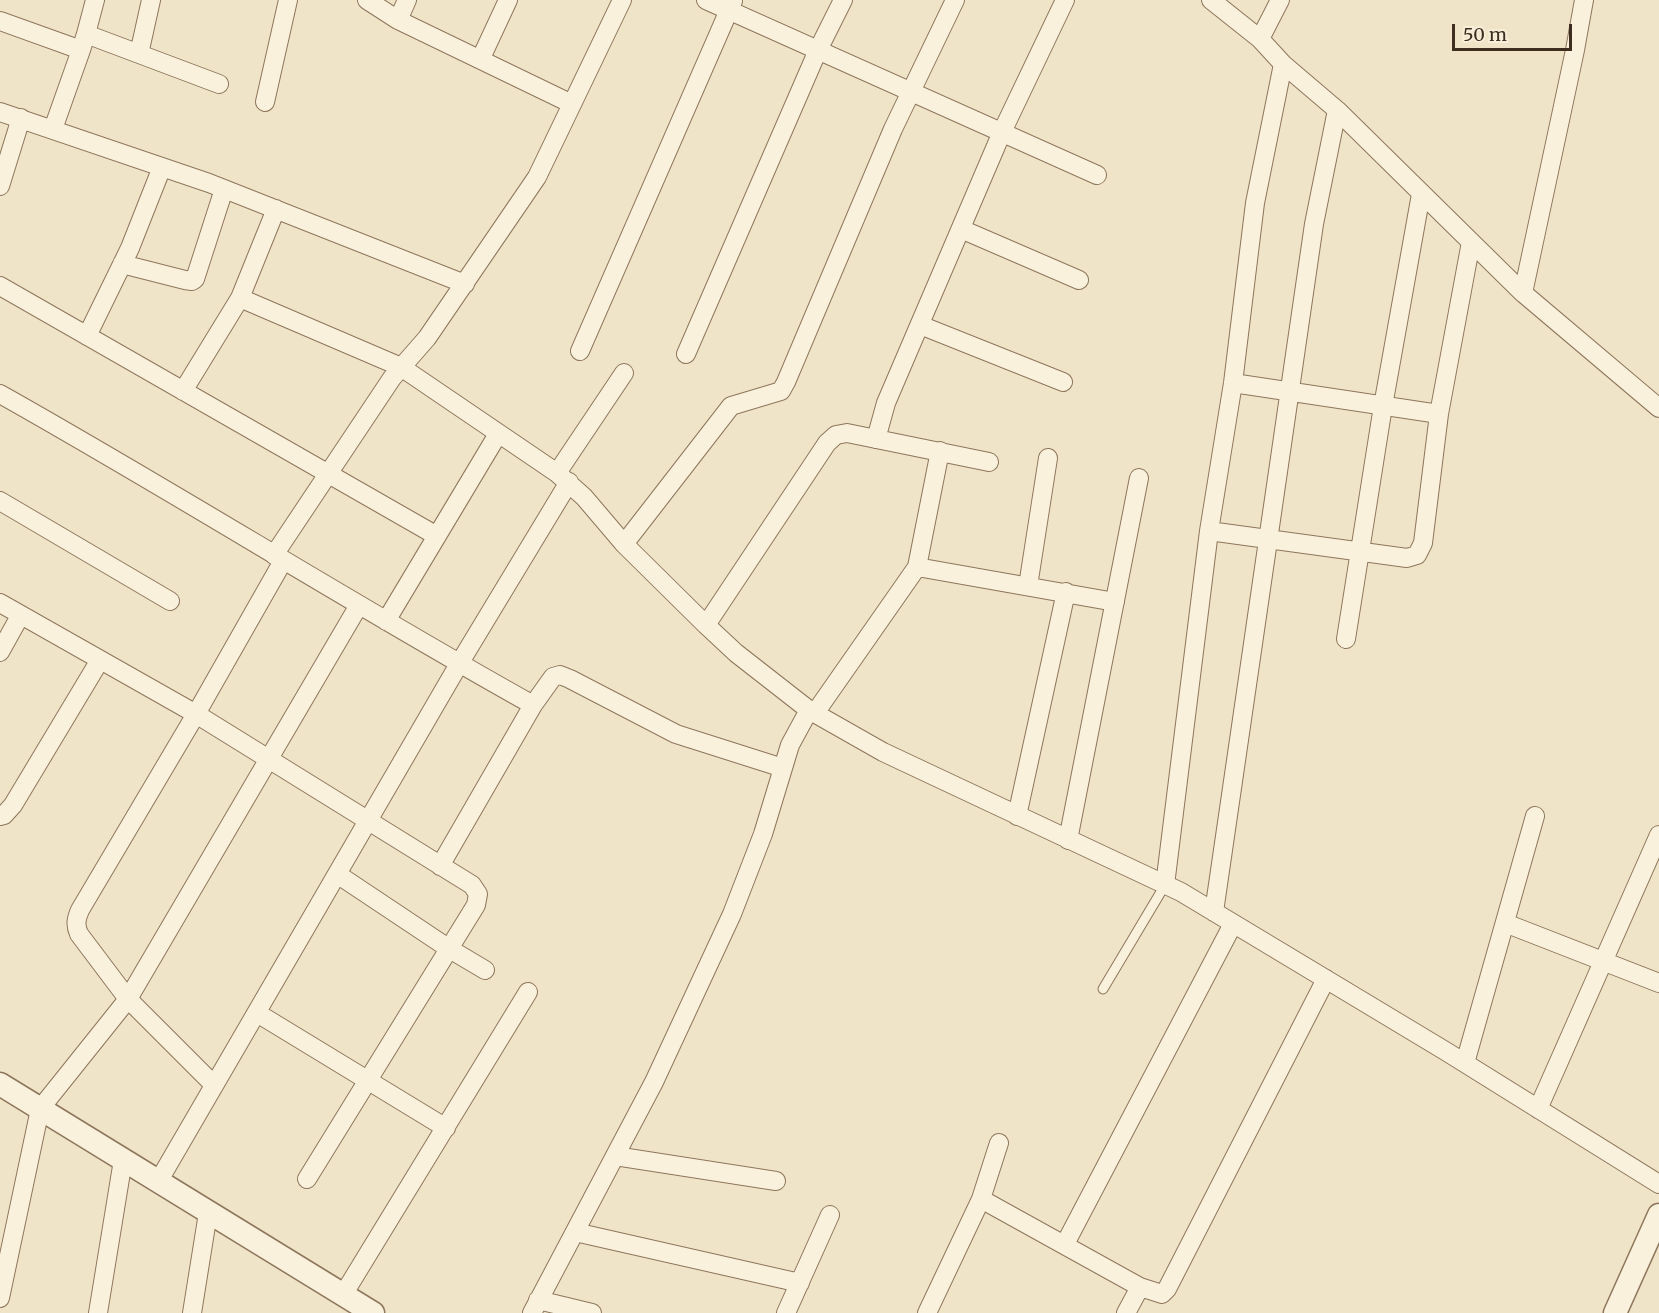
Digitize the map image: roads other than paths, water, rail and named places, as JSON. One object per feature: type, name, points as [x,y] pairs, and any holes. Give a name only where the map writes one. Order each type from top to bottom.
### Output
[{"type":"street","points":[[53,129],[84,42],[95,0]]},
{"type":"street","points":[[139,54],[151,0]]},
{"type":"street","points":[[265,102],[288,0]]},
{"type":"street","points":[[367,0],[398,20],[481,58],[572,104]]},
{"type":"street","points":[[398,20],[407,0]]},
{"type":"street","points":[[481,58],[508,0]]},
{"type":"street","points":[[214,1085],[128,999],[79,934],[76,919],[196,714],[279,558],[328,474],[401,367],[427,338],[465,284],[537,177],[622,0]]},
{"type":"street","points":[[706,0],[731,5],[818,50],[1096,175]]},
{"type":"street","points":[[686,354],[818,50],[843,0]]},
{"type":"street","points":[[624,544],[731,406],[781,391],[893,129],[954,0]]},
{"type":"street","points":[[876,439],[886,403],[1002,132],[1065,0]]},
{"type":"street","points":[[1211,0],[1260,39],[1283,64],[1337,110],[1420,195],[1523,293],[1659,408]]},
{"type":"street","points":[[1260,39],[1280,0]]},
{"type":"street","points":[[1523,293],[1575,50],[1582,0]]},
{"type":"street","points":[[580,351],[731,5]]},
{"type":"street","points":[[0,21],[139,54],[219,84]]},
{"type":"street","points":[[1165,885],[1209,531],[1233,383],[1255,203],[1283,64]]},
{"type":"street","points":[[1214,912],[1314,224],[1337,110]]},
{"type":"street","points":[[0,112],[162,166],[465,284]]},
{"type":"street","points":[[1,176],[21,118]]},
{"type":"street","points":[[87,336],[122,264],[162,166]]},
{"type":"street","points":[[122,264],[185,280],[195,279],[224,189]]},
{"type":"street","points":[[1346,639],[1383,406],[1420,195]]},
{"type":"street","points":[[183,391],[240,298],[276,209]]},
{"type":"street","points":[[961,229],[1079,280]]},
{"type":"street","points":[[1209,531],[1407,558],[1417,555],[1422,543],[1439,414],[1471,242]]},
{"type":"street","points":[[0,285],[437,536]]},
{"type":"street","points":[[240,298],[401,367],[563,478],[624,544],[706,625],[736,653],[812,711],[883,752],[1165,885],[1214,912],[1465,1063],[1659,1184]]},
{"type":"street","points":[[920,325],[1063,382]]},
{"type":"street","points":[[158,1182],[459,664],[624,373]]},
{"type":"street","points":[[1233,383],[1439,414]]},
{"type":"street","points":[[0,394],[459,664],[533,705]]},
{"type":"street","points":[[706,625],[827,443],[836,435],[847,433],[989,462]]},
{"type":"street","points":[[386,621],[498,434]]},
{"type":"street","points":[[592,1313],[535,1307],[654,1082],[732,914],[763,834],[790,745],[812,711],[917,567],[940,451]]},
{"type":"street","points":[[1028,586],[1048,458]]},
{"type":"street","points":[[1068,840],[1139,478]]},
{"type":"street","points":[[0,501],[170,601]]},
{"type":"street","points":[[917,567],[1115,602]]},
{"type":"street","points":[[1017,816],[1065,592]]},
{"type":"street","points":[[0,603],[196,714],[472,885],[478,894],[476,905],[307,1179]]},
{"type":"street","points":[[0,1298],[40,1109],[128,999],[359,605]]},
{"type":"street","points":[[0,652],[20,616]]},
{"type":"street","points":[[0,816],[4,815],[13,805],[100,660]]},
{"type":"street","points":[[440,866],[533,705],[553,677],[560,675],[676,734],[783,768]]},
{"type":"street","points":[[1465,1063],[1535,816]]},
{"type":"street","points":[[1538,1109],[1659,835]]},
{"type":"street","points":[[337,874],[485,970]]},
{"type":"street","points":[[1505,923],[1659,983]]},
{"type":"street","points":[[1065,1244],[1233,924]]},
{"type":"street","points":[[981,1199],[1140,1287],[1161,1294],[1167,1289],[1326,979]]},
{"type":"street","points":[[344,1295],[528,992]]},
{"type":"street","points":[[257,1012],[446,1128]]},
{"type":"street","points":[[0,1084],[373,1313]]},
{"type":"street","points":[[927,1313],[981,1199],[999,1143]]},
{"type":"street","points":[[615,1156],[776,1181]]},
{"type":"street","points":[[98,1313],[123,1160]]},
{"type":"street","points":[[192,1313],[208,1213]]},
{"type":"street","points":[[786,1313],[830,1215]]},
{"type":"street","points":[[1615,1313],[1659,1215]]},
{"type":"street","points":[[575,1232],[800,1282]]},
{"type":"street","points":[[1126,1313],[1140,1287]]},
{"type":"lane","points":[[1103,989],[1165,885]]}]
